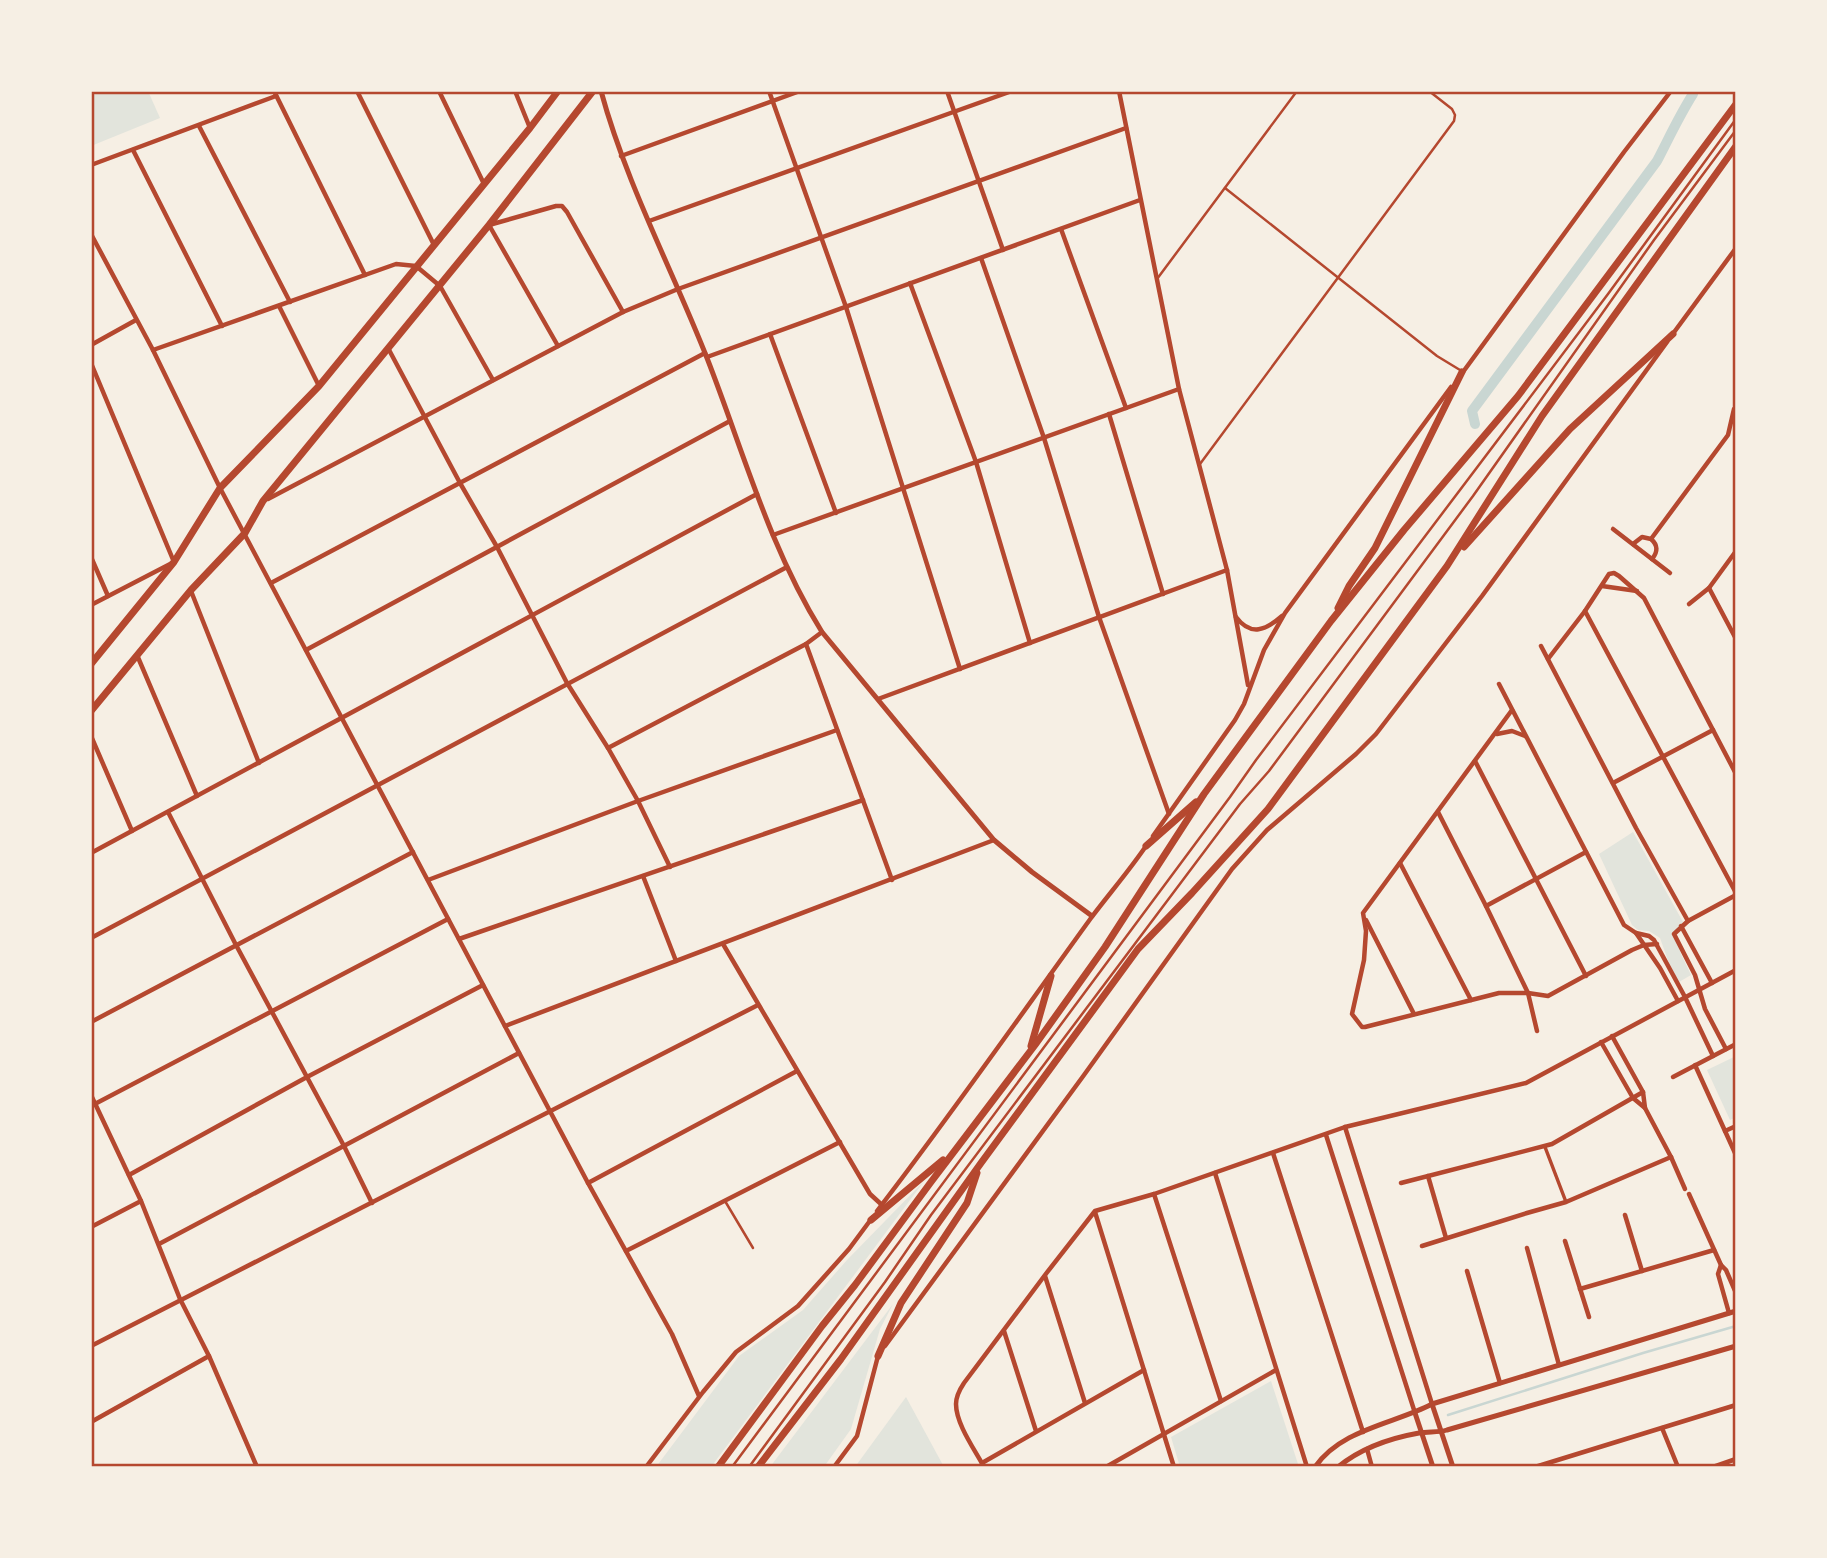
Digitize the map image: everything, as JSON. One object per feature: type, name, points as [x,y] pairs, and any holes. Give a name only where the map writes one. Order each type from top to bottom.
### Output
[{"type":"main road","points":[[91,664],[174,562],[220,488],[319,386],[558,91]]},
{"type":"main road","points":[[91,711],[191,590],[245,533],[264,501],[489,225],[593,91]]},
{"type":"main road","points":[[718,1467],[1029,1052],[1105,947],[1204,794],[1331,621],[1413,519],[1518,396],[1736,104]]},
{"type":"main road","points":[[758,1467],[841,1359],[1138,948],[1268,809],[1447,566],[1542,416],[1736,146]]},
{"type":"main road","points":[[1447,566],[1570,429],[1673,334]]},
{"type":"main road","points":[[1331,621],[1349,586],[1375,548],[1462,372]]},
{"type":"main road","points":[[1146,846],[1204,794]]},
{"type":"main road","points":[[1029,1052],[1051,975]]},
{"type":"main road","points":[[871,1220],[954,1151]]},
{"type":"main road","points":[[878,1356],[901,1303],[967,1203],[981,1163]]},
{"type":"street","points":[[357,91],[434,245]]},
{"type":"street","points":[[439,91],[484,184]]},
{"type":"street","points":[[515,91],[530,128]]},
{"type":"street","points":[[601,91],[621,156],[706,355],[773,535],[802,600],[822,632],[994,840],[1032,872],[1093,916]]},
{"type":"street","points":[[769,91],[846,307],[960,669]]},
{"type":"street","points":[[621,156],[800,91]]},
{"type":"street","points":[[947,91],[1003,250]]},
{"type":"street","points":[[649,222],[1012,91]]},
{"type":"street","points":[[1119,91],[1179,389],[1227,570],[1249,688]]},
{"type":"street","points":[[646,1467],[736,1352],[799,1306],[883,1205],[1093,916],[1128,872],[1235,720],[1244,704],[1264,650],[1285,613],[1671,91]]},
{"type":"street","points":[[91,165],[199,126],[275,94],[365,275]]},
{"type":"street","points":[[199,126],[290,302]]},
{"type":"street","points":[[264,501],[623,312],[678,289],[1126,128]]},
{"type":"street","points":[[133,150],[222,326]]},
{"type":"street","points":[[271,583],[706,355],[1140,200]]},
{"type":"street","points":[[558,346],[489,225],[562,206],[623,312]]},
{"type":"street","points":[[1061,229],[1126,408]]},
{"type":"street","points":[[91,234],[153,350],[220,488],[588,1183],[672,1334],[699,1397]]},
{"type":"street","points":[[834,1467],[858,1436],[878,1356],[1092,1065],[1231,869],[1267,830],[1376,734],[1482,596],[1736,248]]},
{"type":"street","points":[[981,258],[1044,438],[1099,617],[1169,814]]},
{"type":"street","points":[[153,350],[396,264],[416,265],[440,286],[493,380]]},
{"type":"street","points":[[911,284],[976,462],[1030,643]]},
{"type":"street","points":[[279,306],[319,386]]},
{"type":"street","points":[[91,345],[136,320]]},
{"type":"street","points":[[770,334],[836,513]]},
{"type":"street","points":[[388,348],[568,683],[638,801],[670,867]]},
{"type":"street","points":[[91,363],[174,562],[91,605]]},
{"type":"street","points":[[773,535],[1179,389]]},
{"type":"street","points":[[1651,539],[1728,435],[1736,408]]},
{"type":"street","points":[[1109,414],[1163,594]]},
{"type":"street","points":[[306,650],[730,421]]},
{"type":"street","points":[[1728,435],[1736,431]]},
{"type":"street","points":[[91,853],[757,494]]},
{"type":"street","points":[[1613,529],[1670,573]]},
{"type":"street","points":[[1633,544],[1642,537],[1651,539],[1656,548],[1652,559]]},
{"type":"street","points":[[1689,604],[1709,588],[1736,551]]},
{"type":"street","points":[[91,558],[107,596]]},
{"type":"street","points":[[91,938],[787,567]]},
{"type":"street","points":[[878,699],[1227,570]]},
{"type":"street","points":[[1548,659],[1609,574],[1614,573],[1644,598],[1736,774]]},
{"type":"street","points":[[1603,583],[1638,591]]},
{"type":"street","points":[[1709,588],[1736,639]]},
{"type":"street","points":[[191,590],[259,763]]},
{"type":"street","points":[[1585,611],[1736,894],[1688,921],[1674,934],[1695,975],[1705,1009],[1726,1049]]},
{"type":"street","points":[[1235,615],[1245,626],[1255,629],[1270,626],[1285,613]]},
{"type":"street","points":[[608,748],[806,644],[822,632]]},
{"type":"street","points":[[806,644],[892,880]]},
{"type":"street","points":[[1541,646],[1688,921]]},
{"type":"street","points":[[138,656],[197,796]]},
{"type":"street","points":[[1499,684],[1624,926],[1649,936],[1657,944],[1713,1056]]},
{"type":"street","points":[[1513,710],[1363,914],[1366,931],[1364,960],[1353,1016],[1362,1027],[1499,993],[1548,996],[1644,945],[1657,944]]},
{"type":"street","points":[[428,880],[837,730]]},
{"type":"street","points":[[1613,783],[1713,730]]},
{"type":"street","points":[[1494,735],[1512,731],[1528,739]]},
{"type":"street","points":[[91,736],[132,831]]},
{"type":"street","points":[[1475,761],[1586,976]]},
{"type":"street","points":[[459,939],[863,800]]},
{"type":"street","points":[[168,811],[372,1203]]},
{"type":"street","points":[[1438,812],[1528,993],[1537,1031]]},
{"type":"street","points":[[505,1026],[994,840]]},
{"type":"street","points":[[91,1022],[413,852]]},
{"type":"street","points":[[1486,905],[1586,852]]},
{"type":"street","points":[[1400,863],[1471,1000]]},
{"type":"street","points":[[643,876],[676,961]]},
{"type":"street","points":[[1363,914],[1414,1014]]},
{"type":"street","points":[[93,1105],[448,919]]},
{"type":"street","points":[[1681,926],[1712,983]]},
{"type":"street","points":[[1636,933],[1678,1001]]},
{"type":"street","points":[[723,944],[870,1194],[883,1205]]},
{"type":"street","points":[[1144,1370],[983,1465],[960,1423],[956,1404],[964,1383],[1095,1212],[1345,1127],[1526,1083],[1736,970]]},
{"type":"street","points":[[129,1175],[307,1077],[483,985]]},
{"type":"street","points":[[91,1346],[758,1005]]},
{"type":"street","points":[[1612,1036],[1643,1092],[1645,1108],[1736,1293]]},
{"type":"street","points":[[1601,1042],[1633,1098],[1645,1108]]},
{"type":"street","points":[[1674,1077],[1736,1044]]},
{"type":"street","points":[[159,1244],[519,1053]]},
{"type":"street","points":[[1695,1065],[1735,1153]]},
{"type":"street","points":[[588,1183],[797,1071]]},
{"type":"street","points":[[1401,1183],[1545,1147],[1643,1092]]},
{"type":"street","points":[[91,1095],[93,1105],[141,1201],[180,1300],[209,1356],[256,1467]]},
{"type":"street","points":[[1725,1132],[1736,1126]]},
{"type":"street","points":[[1345,1127],[1453,1467]]},
{"type":"street","points":[[1326,1135],[1433,1467]]},
{"type":"street","points":[[626,1251],[839,1142]]},
{"type":"street","points":[[1545,1147],[1566,1202]]},
{"type":"street","points":[[1273,1153],[1363,1432]]},
{"type":"street","points":[[1422,1246],[1566,1202],[1671,1157]]},
{"type":"street","points":[[1215,1173],[1307,1467]]},
{"type":"street","points":[[1429,1176],[1446,1238]]},
{"type":"street","points":[[1154,1194],[1221,1402]]},
{"type":"street","points":[[91,1227],[141,1201]]},
{"type":"street","points":[[1095,1212],[1174,1467]]},
{"type":"street","points":[[1625,1215],[1642,1271]]},
{"type":"street","points":[[1565,1241],[1589,1317]]},
{"type":"street","points":[[1527,1248],[1559,1365]]},
{"type":"street","points":[[1580,1289],[1714,1250]]},
{"type":"street","points":[[1721,1265],[1718,1274],[1729,1313]]},
{"type":"street","points":[[1467,1271],[1500,1383]]},
{"type":"street","points":[[1045,1275],[1085,1403]]},
{"type":"street","points":[[1315,1467],[1330,1450],[1363,1432],[1432,1404],[1736,1311]]},
{"type":"street","points":[[1004,1330],[1036,1432]]},
{"type":"street","points":[[1338,1467],[1367,1449],[1421,1433],[1441,1432],[1736,1346]]},
{"type":"street","points":[[91,1422],[209,1356]]},
{"type":"street","points":[[1106,1467],[1276,1370]]},
{"type":"street","points":[[1535,1467],[1736,1405]]},
{"type":"street","points":[[1662,1428],[1678,1467]]},
{"type":"street","points":[[1367,1449],[1372,1467]]},
{"type":"street","points":[[1713,1467],[1736,1459]]},
{"type":"lane","points":[[1156,280],[1297,91]]},
{"type":"lane","points":[[1199,466],[1454,121],[1452,109],[1429,91]]},
{"type":"lane","points":[[732,1467],[1256,760],[1600,305],[1736,120]]},
{"type":"lane","points":[[749,1467],[931,1215],[1434,550],[1654,240],[1736,130]]},
{"type":"lane","points":[[1225,188],[1437,356],[1462,372]]},
{"type":"lane","points":[[725,1201],[753,1248]]},
{"type":"shaded area","points":[[104,91],[148,91],[160,118],[91,146],[91,96]]},
{"type":"shaded area","points":[[1633,832],[1683,922],[1674,934],[1691,975],[1679,982],[1660,938],[1632,925],[1599,854]]},
{"type":"shaded area","points":[[1736,1056],[1736,1117],[1730,1120],[1707,1070]]},
{"type":"shaded area","points":[[925,1180],[711,1467],[656,1467],[739,1356],[803,1310],[847,1260]]},
{"type":"shaded area","points":[[893,1304],[880,1329],[851,1429],[826,1464],[821,1467],[770,1467]]},
{"type":"shaded area","points":[[1271,1381],[1299,1467],[1180,1467],[1171,1437]]},
{"type":"shaded area","points":[[906,1397],[944,1467],[855,1467]]},
{"type":"waterway","points":[[1475,424],[1472,411],[1657,161],[1693,94]]},
{"type":"waterway","points":[[1448,1415],[1736,1326]]}]
